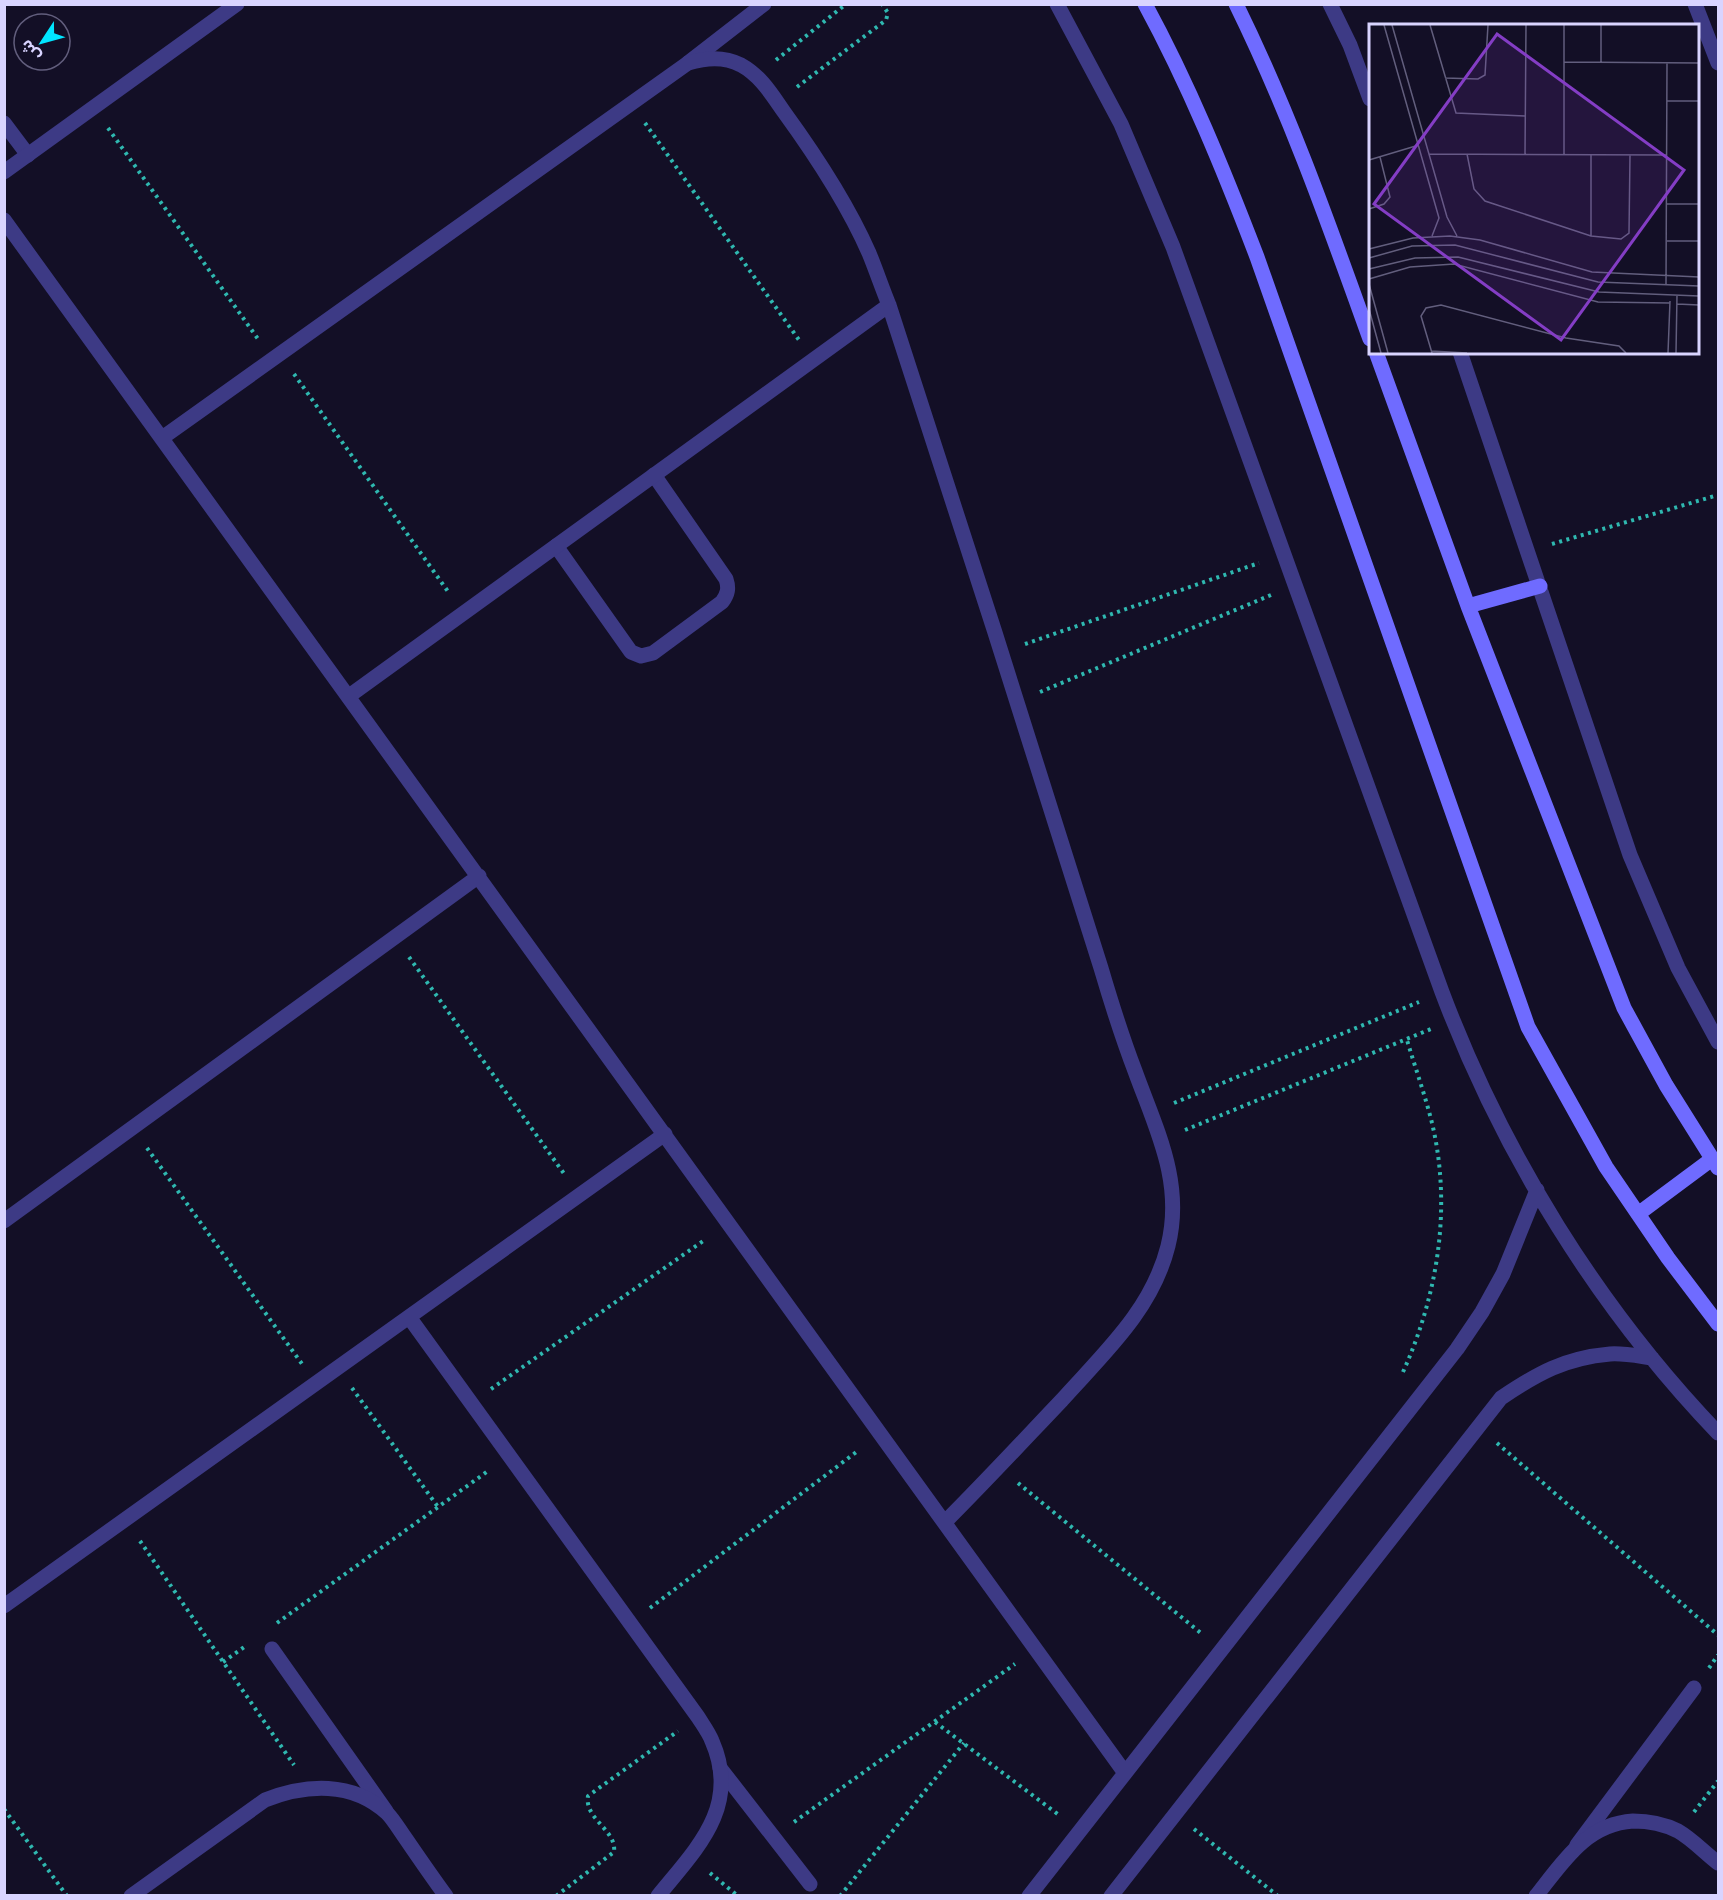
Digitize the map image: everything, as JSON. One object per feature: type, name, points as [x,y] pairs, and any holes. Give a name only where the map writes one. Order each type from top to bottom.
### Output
[{"type":"street","points":[[4,172],[237,4]]},
{"type":"street","points":[[162,438],[688,63],[764,4]]},
{"type":"street","points":[[1057,4],[1121,124],[1173,247],[1452,1020],[1482,1089],[1519,1160],[1566,1238],[1604,1294],[1652,1358],[1719,1433]]},
{"type":"street","points":[[1145,4],[1197,108],[1257,257],[1528,1028],[1606,1167],[1668,1258],[1719,1324]]},
{"type":"street","points":[[1236,4],[1265,64],[1301,149],[1369,334]]},
{"type":"street","points":[[1330,4],[1350,45],[1369,94]]},
{"type":"street","points":[[1695,4],[1719,63]]},
{"type":"street","points":[[688,63],[705,58],[724,59],[741,65],[756,75],[805,141],[839,195],[868,252],[889,305],[1018,701],[1120,1031],[1162,1139],[1170,1174],[1173,1210],[1169,1245],[1158,1279],[1141,1310],[1119,1338],[999,1468],[945,1522]]},
{"type":"street","points":[[4,123],[28,155]]},
{"type":"street","points":[[4,220],[1125,1773]]},
{"type":"street","points":[[349,696],[889,305]]},
{"type":"street","points":[[1377,354],[1468,606],[1624,1008],[1666,1085],[1715,1163],[1638,1214]]},
{"type":"street","points":[[1461,354],[1630,855],[1678,968],[1719,1042]]},
{"type":"street","points":[[556,546],[631,652],[641,656],[653,653],[722,602],[726,597],[728,585],[654,475]]},
{"type":"street","points":[[1468,606],[1540,586]]},
{"type":"street","points":[[4,1221],[479,876]]},
{"type":"street","points":[[4,1606],[665,1134]]},
{"type":"street","points":[[1029,1896],[1463,1340],[1503,1274],[1537,1190]]},
{"type":"street","points":[[409,1317],[698,1717],[712,1741],[720,1768],[721,1792],[716,1816],[705,1838],[658,1896]]},
{"type":"street","points":[[1120,1892],[1175,1814],[1501,1398],[1534,1375],[1572,1360],[1612,1354],[1652,1358]]},
{"type":"street","points":[[272,1649],[446,1896]]},
{"type":"street","points":[[1536,1896],[1694,1688]]},
{"type":"street","points":[[720,1768],[810,1884]]},
{"type":"street","points":[[131,1896],[265,1800],[287,1791],[331,1788],[352,1793],[388,1814]]},
{"type":"street","points":[[1573,1849],[1587,1836],[1604,1828],[1622,1822],[1642,1821],[1678,1832],[1719,1863]]},
{"type":"path","points":[[756,75],[846,4]]},
{"type":"path","points":[[777,102],[886,20],[888,13],[882,4]]},
{"type":"path","points":[[631,104],[813,360]]},
{"type":"path","points":[[93,107],[463,613]]},
{"type":"path","points":[[1528,551],[1719,495]]},
{"type":"path","points":[[1002,652],[1284,554]]},
{"type":"path","points":[[1018,701],[1295,585]]},
{"type":"path","points":[[394,937],[580,1195]]},
{"type":"path","points":[[1151,1113],[1442,992]]},
{"type":"path","points":[[1162,1139],[1452,1020]]},
{"type":"path","points":[[1403,1372],[1425,1316],[1436,1269],[1441,1220],[1440,1172],[1432,1123],[1407,1040]]},
{"type":"path","points":[[132,1128],[316,1384]]},
{"type":"path","points":[[471,1403],[729,1223]]},
{"type":"path","points":[[337,1368],[438,1507]]},
{"type":"path","points":[[1478,1427],[1719,1635]]},
{"type":"path","points":[[630,1623],[881,1433]]},
{"type":"path","points":[[271,1628],[509,1456]]},
{"type":"path","points":[[999,1468],[1222,1650]]},
{"type":"path","points":[[125,1520],[310,1788]]},
{"type":"path","points":[[223,1662],[252,1642]]},
{"type":"path","points":[[774,1837],[1037,1649]]},
{"type":"path","points":[[556,1896],[614,1852],[613,1842],[588,1808],[588,1796],[698,1717]]},
{"type":"path","points":[[935,1722],[1080,1831]]},
{"type":"path","points":[[840,1896],[964,1743]]},
{"type":"path","points":[[1678,1832],[1719,1781]]},
{"type":"path","points":[[4,1809],[67,1896]]},
{"type":"path","points":[[1175,1814],[1278,1896]]},
{"type":"path","points":[[690,1856],[738,1896]]}]
